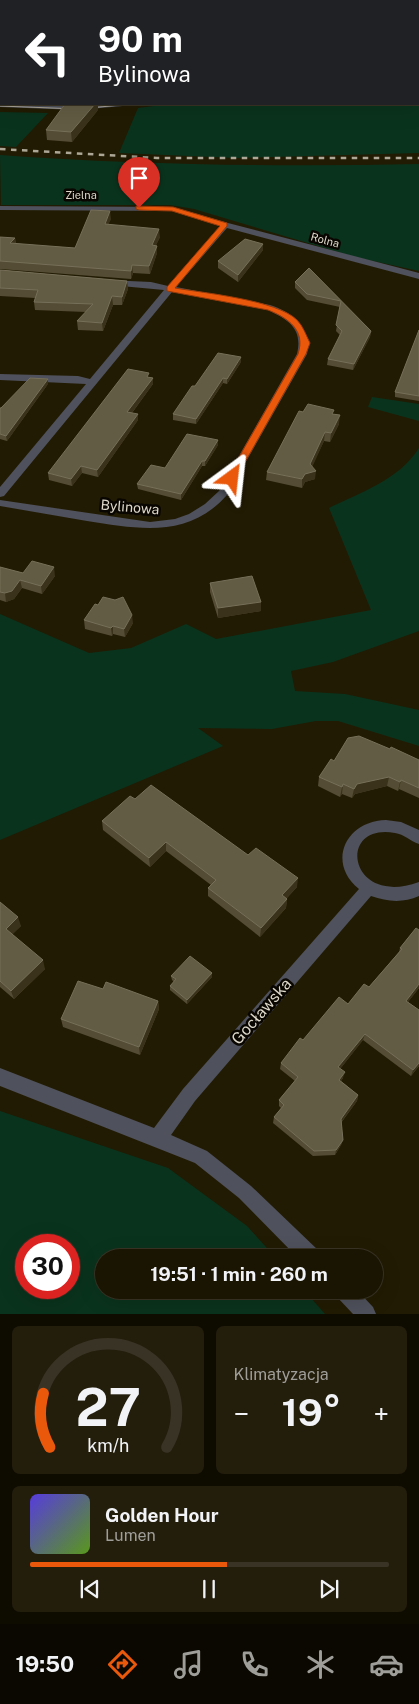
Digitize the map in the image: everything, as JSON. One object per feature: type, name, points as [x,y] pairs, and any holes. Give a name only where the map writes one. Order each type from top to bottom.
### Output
[{"type":"street","points":[[0,105],[78,108],[112,105]]},
{"type":"street","name":"Zielna","points":[[0,208],[173,209],[225,225]]},
{"type":"street","points":[[0,494],[169,289],[225,225]]},
{"type":"street","name":"Rolna","points":[[225,225],[419,276]]},
{"type":"street","points":[[104,281],[150,285],[169,289]]},
{"type":"street","name":"Bylinowa","points":[[0,503],[128,523],[155,525],[178,522],[196,516],[213,505],[223,493],[289,377],[305,343],[294,321],[276,311],[244,302],[169,289]]},
{"type":"street","points":[[0,377],[78,379],[92,382]]},
{"type":"street","points":[[419,838],[408,829],[392,825],[375,826],[362,832],[352,842],[350,854],[351,867],[358,878],[369,888],[382,894],[399,895],[419,889]]},
{"type":"street","name":"Gocławska","points":[[158,1138],[189,1095],[369,888]]},
{"type":"street","points":[[0,1077],[158,1138],[201,1157],[245,1192],[303,1249]]},
{"type":"street","points":[[352,1299],[366,1314]]},
{"type":"green space","points":[[162,105],[419,105],[419,153],[236,158],[119,153],[138,108]]},
{"type":"green space","points":[[0,112],[48,113],[16,147],[0,146]]},
{"type":"green space","points":[[0,155],[210,164],[419,164],[419,271],[355,257],[194,209],[170,205],[1,205]]},
{"type":"green space","points":[[372,397],[419,404],[419,421],[368,407]]},
{"type":"green space","points":[[419,448],[419,631],[333,662],[291,671],[295,691],[345,694],[419,710],[419,746],[338,721],[316,721],[272,729],[198,728],[223,746],[0,840],[0,614],[89,653],[131,648],[186,624],[216,639],[371,610],[329,508],[390,477],[411,459]]},
{"type":"green space","points":[[0,1111],[168,1168],[247,1226],[268,1249],[95,1249],[95,1299],[312,1299],[325,1314],[0,1314]]},
{"type":"building","points":[[64,105],[94,105],[71,132],[46,130]]},
{"type":"building","points":[[91,210],[110,211],[105,224],[159,229],[152,245],[157,246],[149,266],[132,265],[131,271],[0,261],[0,237],[15,238],[10,243],[75,248]]},
{"type":"building","points":[[245,239],[263,244],[238,275],[218,261]]},
{"type":"building","points":[[309,268],[371,331],[354,364],[328,359],[342,331],[336,325],[341,301],[307,294],[295,282]]},
{"type":"building","points":[[0,270],[127,281],[122,297],[112,296],[102,323],[77,321],[93,304],[34,302],[38,290],[0,288]]},
{"type":"building","points":[[419,330],[419,396],[395,392]]},
{"type":"building","points":[[218,353],[241,357],[227,379],[223,378],[196,419],[173,414],[192,386],[195,386]]},
{"type":"building","points":[[128,369],[149,373],[147,377],[153,378],[127,412],[138,414],[97,470],[81,466],[71,479],[48,473]]},
{"type":"building","points":[[30,378],[48,379],[6,436],[0,434],[0,408]]},
{"type":"building","points":[[308,404],[334,410],[332,414],[340,415],[331,433],[325,432],[310,464],[316,471],[305,474],[302,479],[267,472],[299,411],[303,412]]},
{"type":"building","points":[[187,434],[218,440],[181,494],[137,484],[151,465],[165,468]]},
{"type":"building","points":[[32,561],[54,567],[41,586],[20,580],[12,591],[0,592],[0,567],[23,573]]},
{"type":"building","points":[[252,576],[261,602],[218,608],[210,583]]},
{"type":"building","points":[[103,597],[115,600],[123,597],[132,615],[124,629],[113,626],[111,628],[84,620],[95,604],[98,605]]},
{"type":"building","points":[[359,736],[390,749],[391,747],[419,760],[419,788],[389,777],[357,784],[354,789],[343,784],[342,787],[319,777],[331,759],[334,761],[348,738]]},
{"type":"building","points":[[151,785],[248,855],[256,848],[298,878],[282,895],[287,899],[261,928],[208,888],[216,880],[166,842],[149,858],[102,821],[130,796],[135,799]]},
{"type":"building","points":[[0,902],[18,917],[6,929],[43,960],[11,991],[0,981]]},
{"type":"building","points":[[416,928],[419,930],[419,984],[406,1001],[419,1010],[419,1063],[413,1070],[365,1034],[338,1067],[345,1072],[339,1080],[358,1095],[341,1119],[343,1140],[336,1150],[314,1151],[274,1117],[284,1105],[279,1100],[298,1077],[281,1063],[300,1038],[303,1040],[339,997],[348,1004],[364,984],[369,987],[402,949],[400,948]]},
{"type":"building","points":[[190,956],[212,973],[187,1000],[170,986],[176,979],[171,976]]},
{"type":"building","points":[[78,981],[103,989],[106,982],[158,1001],[139,1047],[61,1019]]},
{"type":"tram line","points":[[0,106],[78,109],[121,105]]},
{"type":"railway","points":[[0,149],[157,158],[419,158]]},
{"type":"route","points":[[139,208],[173,209],[225,225],[169,289],[244,302],[283,313],[294,321],[305,343],[302,354],[232,478]]}]
